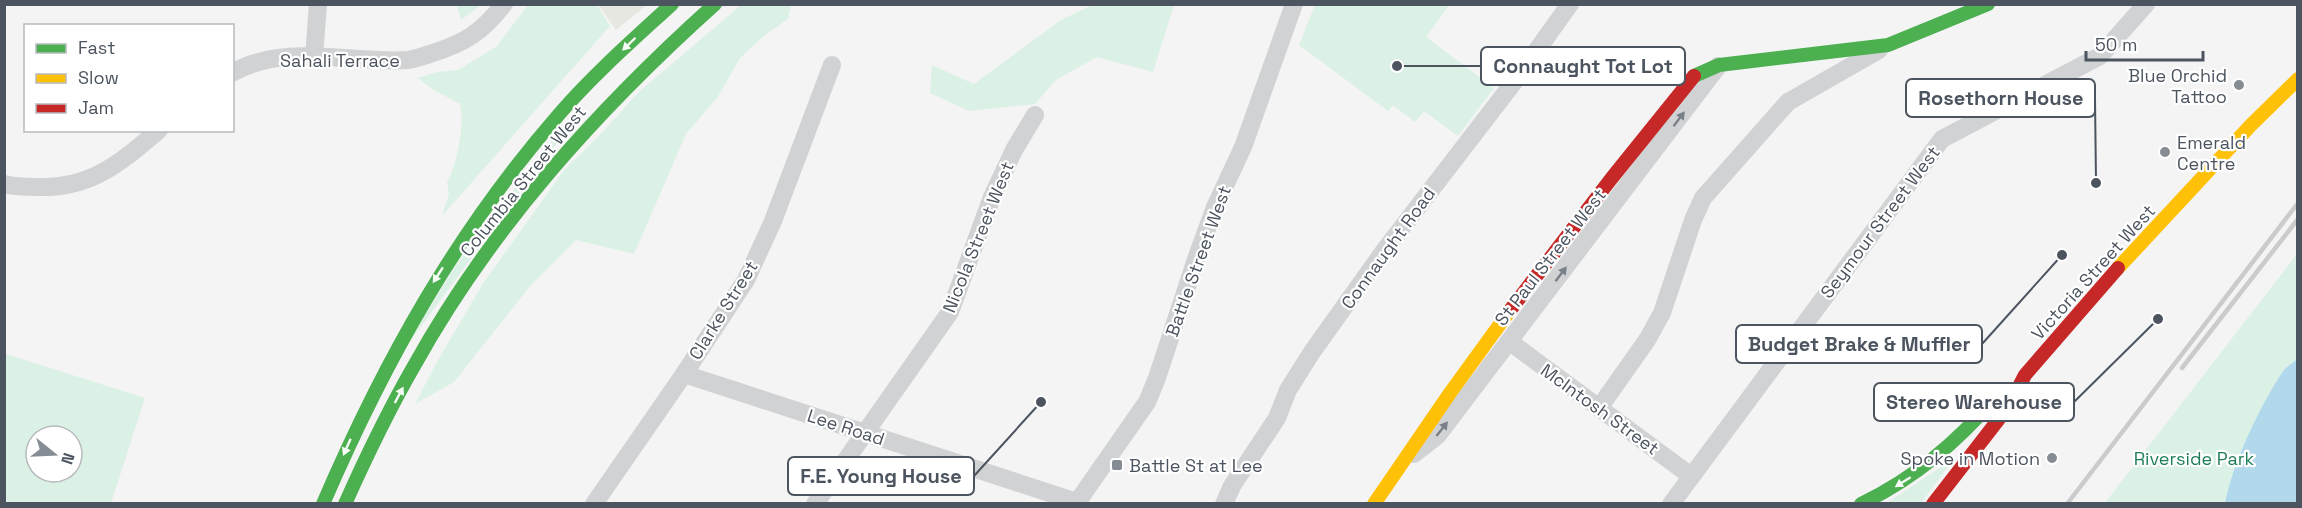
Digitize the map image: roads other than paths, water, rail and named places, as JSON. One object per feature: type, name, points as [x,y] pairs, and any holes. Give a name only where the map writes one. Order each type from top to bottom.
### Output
[{"type":"main road","name":"Columbia Street West","points":[[323,504],[355,429],[394,350],[436,278],[480,212],[562,112],[607,65],[672,4]]},
{"type":"main road","name":"Columbia Street West","points":[[345,504],[416,362],[459,292],[506,224],[584,130],[629,82],[715,4]]},
{"type":"main road","name":"St Paul Street West","points":[[1374,504],[1492,332],[1588,206],[1696,74],[1719,65],[1888,45],[1988,4]]},
{"type":"main road","name":"Victoria Street West","points":[[1933,504],[2009,406],[2025,375],[2113,274],[2251,125],[2298,79]]},
{"type":"main road","points":[[1861,504],[1903,483],[1929,464],[1964,435],[1996,395],[2025,375]]},
{"type":"street","points":[[314,57],[318,4]]},
{"type":"street","name":"Sahali Terrace","points":[[234,72],[270,59],[291,56],[410,60],[456,46],[476,34],[504,4]]},
{"type":"street","name":"Battle Street West","points":[[1076,503],[1146,402],[1157,378],[1197,256],[1215,207],[1243,147],[1294,4]]},
{"type":"street","name":"Connaught Road","points":[[1224,504],[1232,486],[1277,418],[1288,390],[1312,352],[1384,251],[1517,78],[1570,4]]},
{"type":"street","name":"Seymour Street West","points":[[1671,504],[1942,139],[2100,56],[2146,4]]},
{"type":"street","points":[[1599,408],[1647,340],[1662,313],[1693,220],[1703,198],[1788,102],[1888,45]]},
{"type":"street","name":"Clarke Street","points":[[594,504],[746,280],[773,221],[832,65]]},
{"type":"street","name":"St Paul Street West","points":[[1398,467],[1437,436],[1719,65]]},
{"type":"street","name":"Nicola Street West","points":[[815,504],[950,312],[992,197],[1014,150],[1035,116]]},
{"type":"street","points":[[4,184],[58,188],[80,182],[104,172],[131,155],[157,132]]},
{"type":"street","name":"McIntosh Street","points":[[1510,342],[1691,476]]},
{"type":"street","name":"Lee Road","points":[[684,374],[1076,503]]},
{"type":"water","points":[[2297,359],[2297,503],[2225,503],[2234,471],[2257,417],[2283,371]]},
{"type":"railway","points":[[2067,504],[2298,203]]},
{"type":"railway","points":[[2182,368],[2298,219]]},
{"type":"place","name":"Connaught Tot Lot","points":[[1397,66]]},
{"type":"place","name":"Blue Orchid Tattoo","points":[[2239,85]]},
{"type":"place","name":"Emerald Centre","points":[[2165,152]]},
{"type":"place","name":"Rosethorn House","points":[[2096,183]]},
{"type":"place","name":"Budget Brake & Muffler","points":[[2062,255]]},
{"type":"place","name":"Stereo Warehouse","points":[[2158,319]]},
{"type":"place","name":"F.E. Young House","points":[[1041,402]]},
{"type":"place","name":"Spoke in Motion","points":[[2052,458]]},
{"type":"place","name":"Battle St at Lee","points":[[1117,465]]},
{"type":"park label","name":"Riverside Park","points":[[2194,458]]}]
